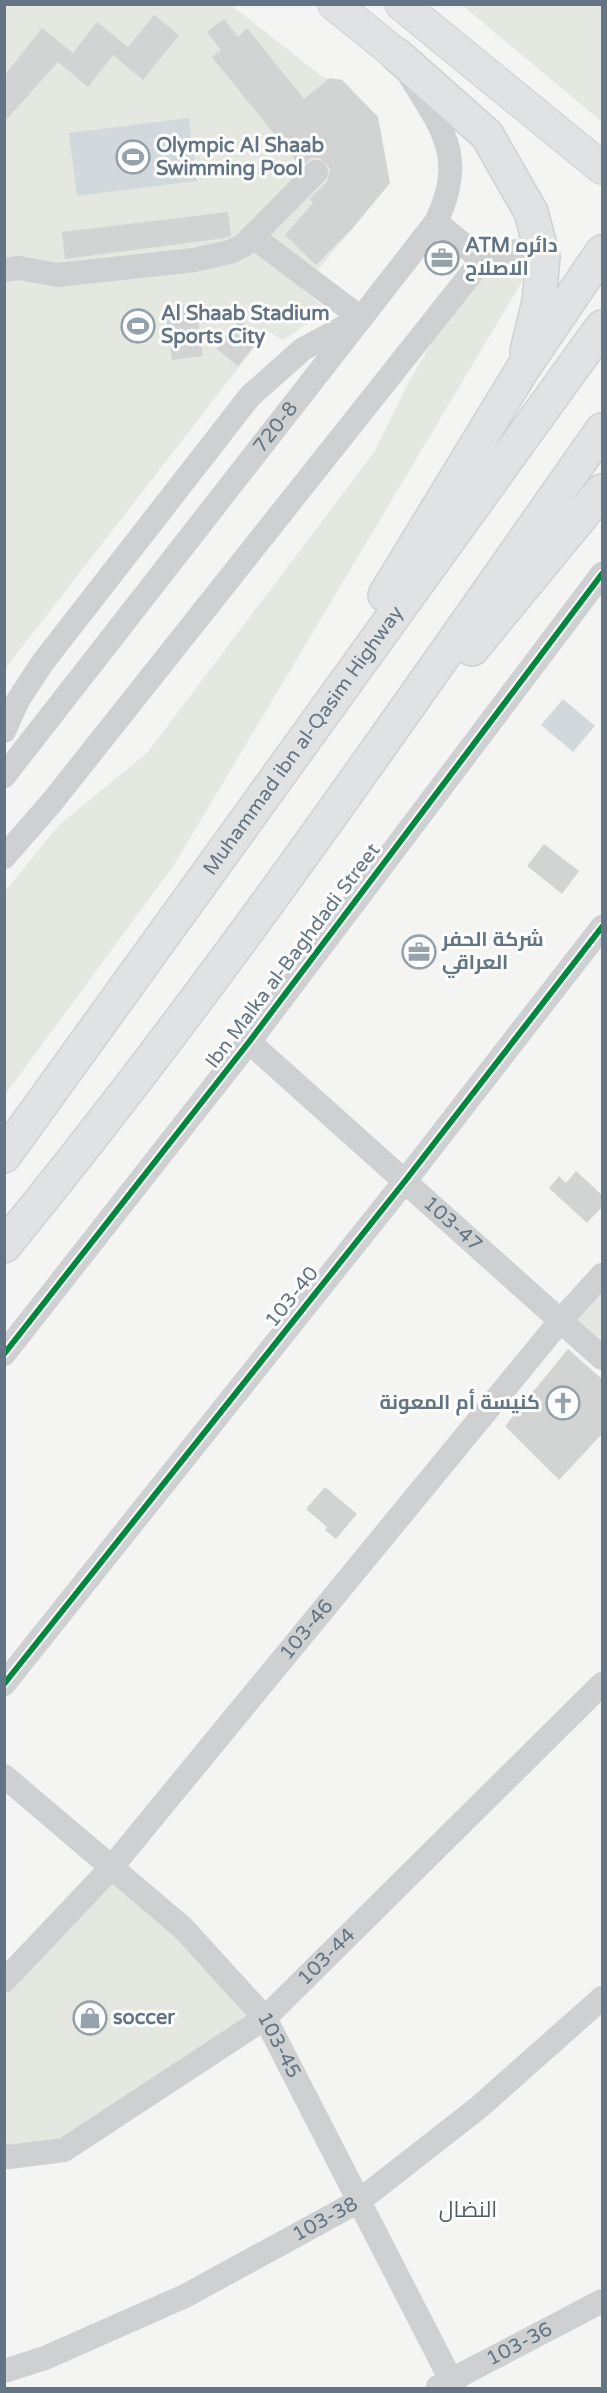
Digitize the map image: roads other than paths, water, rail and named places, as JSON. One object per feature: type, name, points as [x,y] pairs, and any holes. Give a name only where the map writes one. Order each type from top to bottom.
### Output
[{"type":"highway","points":[[397,55],[487,135],[531,212],[543,257],[539,302],[522,370]]},
{"type":"highway","points":[[251,814],[522,370],[603,252]]},
{"type":"highway","name":"Muhammad ibn al-Qasim Highway","points":[[4,1156],[603,327]]},
{"type":"highway","points":[[4,1246],[85,1148],[307,850],[603,430]]},
{"type":"highway","points":[[307,850],[603,491]]},
{"type":"main road","points":[[334,4],[397,55]]},
{"type":"main road","points":[[401,4],[435,14],[603,142]]},
{"type":"main road","points":[[435,14],[603,168]]},
{"type":"street","name":"720-8","points":[[4,776],[436,222],[447,199],[451,173],[449,147],[440,123],[397,55]]},
{"type":"street","points":[[4,270],[19,268],[58,274],[194,260],[230,252],[244,245],[316,172]]},
{"type":"street","points":[[436,222],[482,260]]},
{"type":"street","points":[[4,731],[18,700],[43,662],[250,396],[303,349],[361,318],[252,236]]},
{"type":"street","points":[[4,857],[52,802],[482,260],[510,251],[521,251],[543,257]]},
{"type":"street","name":"Ibn Malka al-Baghdadi Street","points":[[4,1354],[249,1042],[603,574]]},
{"type":"street","name":"103-40","points":[[4,1684],[405,1181],[603,927]]},
{"type":"street","name":"103-47","points":[[249,1042],[603,1358]]},
{"type":"street","name":"103-46","points":[[4,1981],[111,1868],[561,1320],[603,1275]]},
{"type":"street","name":"103-44","points":[[4,2155],[9,2157],[64,2150],[265,2018],[603,1684]]},
{"type":"street","name":"103-45","points":[[4,1776],[183,1928],[265,2018],[359,2201],[447,2386]]},
{"type":"street","name":"103-38","points":[[4,2371],[45,2358],[185,2296],[359,2201],[478,2108],[603,1998]]},
{"type":"street","name":"103-36","points":[[447,2386],[603,2301]]},
{"type":"place","name":"Olympic Al Shaab Swimming Pool","points":[[133,157]]},
{"type":"place","name":"ATM دائره الاصلاح","points":[[442,258]]},
{"type":"place","name":"Al Shaab Stadium Sports City","points":[[138,326]]},
{"type":"place","name":"شركة الحفر العراقي","points":[[419,952]]},
{"type":"place","name":"كنيسة أم المعونة","points":[[563,1403]]},
{"type":"place","name":"soccer","points":[[90,2018]]},
{"type":"district","name":"النضال","points":[[468,2210]]}]
